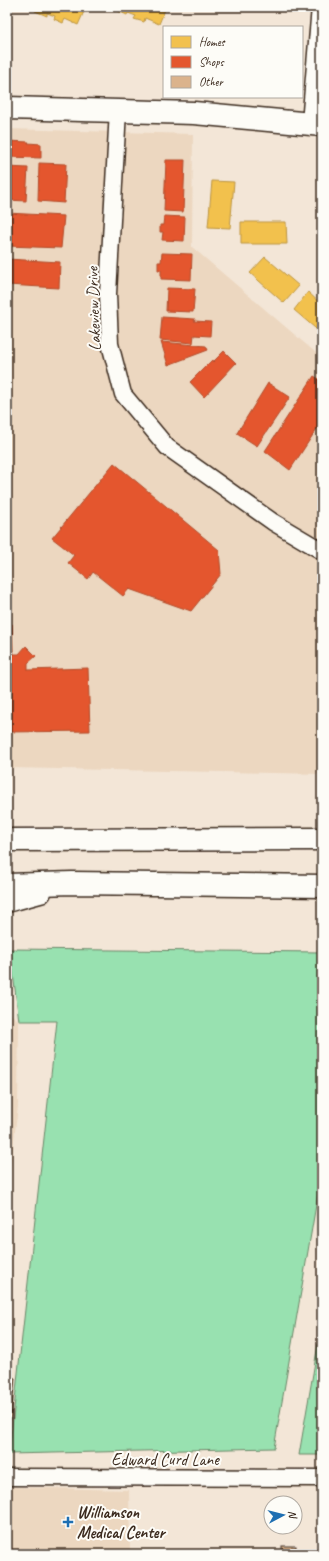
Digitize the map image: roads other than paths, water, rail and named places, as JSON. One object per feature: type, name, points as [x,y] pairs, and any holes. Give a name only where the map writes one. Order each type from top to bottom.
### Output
[{"type":"main road","points":[[7,108],[194,113],[316,124]]},
{"type":"main road","points":[[7,840],[322,839]]},
{"type":"main road","points":[[7,885],[72,883],[322,886]]},
{"type":"main road","points":[[7,901],[72,883]]},
{"type":"street","points":[[316,124],[320,7]]},
{"type":"street","name":"Lakeview Drive","points":[[118,110],[108,294],[110,344],[123,394],[167,447],[273,522],[322,551]]},
{"type":"street","name":"Edward Curd Lane","points":[[7,1477],[322,1478]]},
{"type":"place","name":"Williamson Medical Center","points":[[68,1522]]}]
